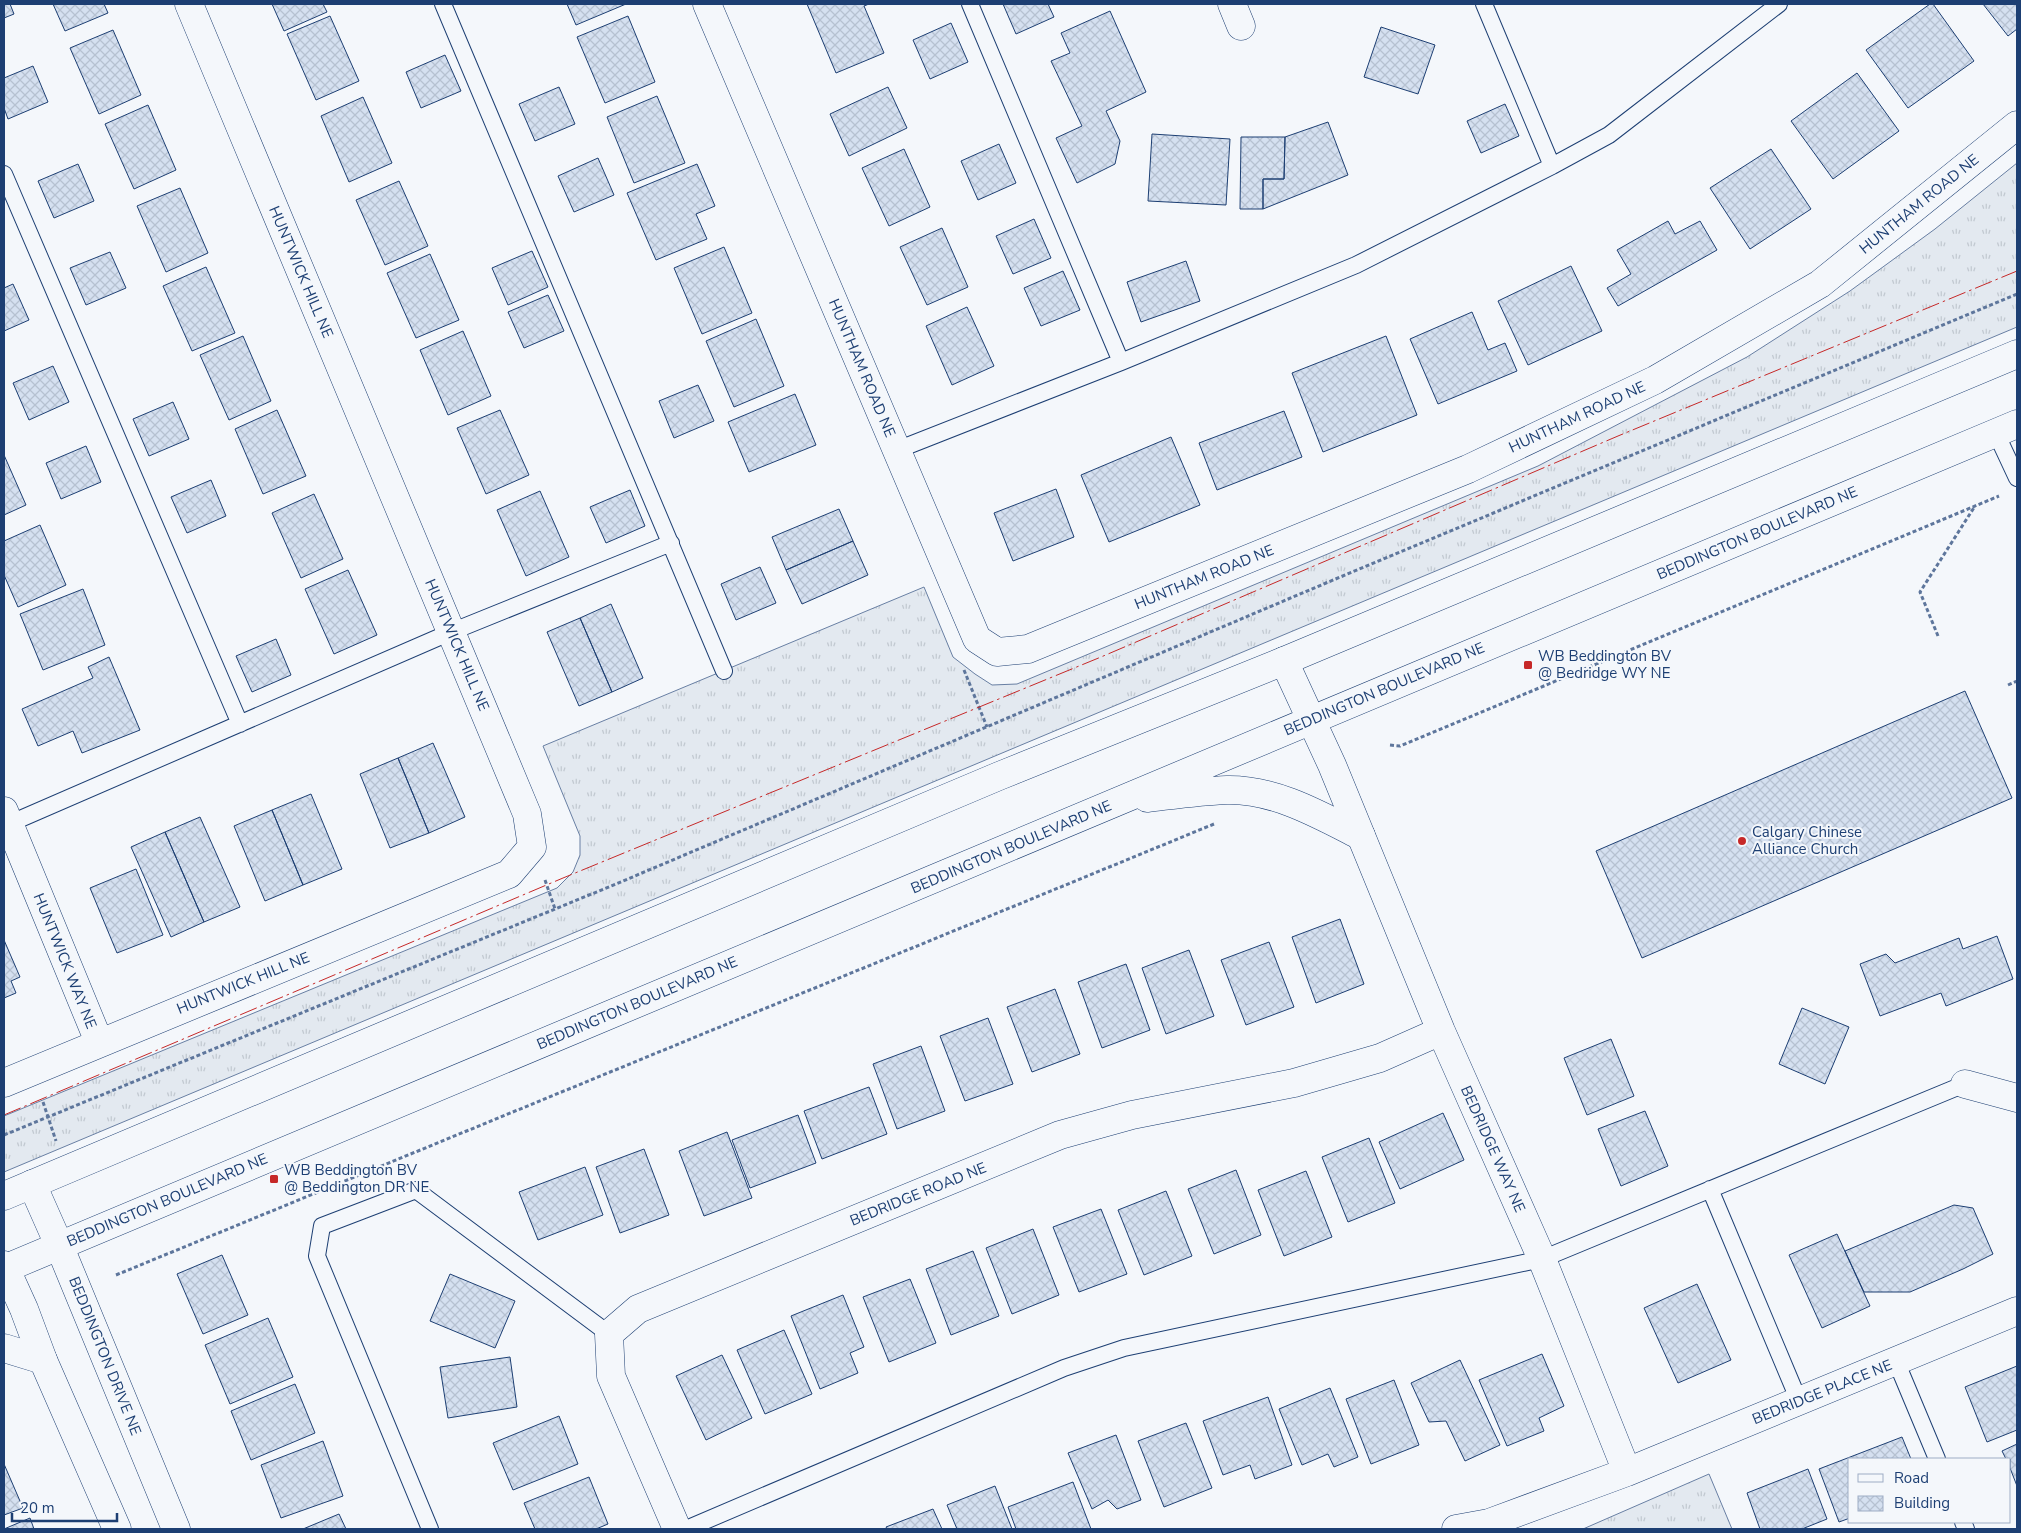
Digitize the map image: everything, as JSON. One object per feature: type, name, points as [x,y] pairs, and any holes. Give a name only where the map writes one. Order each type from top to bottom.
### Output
[{"type":"street","name":"HUNTWICK HILL NE","points":[[99,1042],[509,874],[532,847],[527,814],[189,4]]},
{"type":"street","name":"HUNTHAM ROAD NE","points":[[708,4],[977,639],[997,652],[1028,649],[1468,469],[1655,380],[1820,284],[2017,125]]},
{"type":"street","points":[[4,1196],[1000,776],[1284,661],[2017,354]]},
{"type":"street","name":"BEDDINGTON BOULEVARD NE","points":[[4,1267],[2007,428]]},
{"type":"street","name":"BEDRIDGE WAY NE","points":[[1284,661],[1332,765],[1441,1031],[1542,1259],[1627,1472]]},
{"type":"street","points":[[1120,800],[1228,790],[1262,794],[1320,814],[1361,836]]},
{"type":"street","name":"HUNTWICK WAY NE","points":[[4,1082],[99,1042],[6,820]]},
{"type":"street","name":"BEDRIDGE ROAD NE","points":[[609,1334],[638,1309],[1060,1135],[1132,1115],[1294,1083],[1380,1058],[1441,1031]]},
{"type":"street","points":[[1965,1084],[2017,1098]]},
{"type":"street","name":"BEDDINGTON DRIVE NE","points":[[32,1184],[176,1529]]},
{"type":"street","points":[[4,1267],[24,1309],[43,1360],[117,1529]]},
{"type":"street","name":"BEDRIDGE PLACE NE","points":[[1627,1472],[2017,1311]]},
{"type":"street","points":[[609,1334],[611,1376],[677,1529]]},
{"type":"street","points":[[4,1348],[43,1360]]},
{"type":"street","points":[[1456,1529],[1489,1523],[1627,1472]]},
{"type":"lane","points":[[443,4],[724,671]]},
{"type":"lane","points":[[970,4],[1121,362]]},
{"type":"lane","points":[[1484,4],[1552,166]]},
{"type":"lane","points":[[897,450],[1121,362],[1356,265],[1552,166],[1609,134],[1779,4]]},
{"type":"lane","points":[[4,174],[240,724]]},
{"type":"lane","points":[[2007,428],[2017,478]]},
{"type":"lane","points":[[6,820],[240,724],[451,632],[671,543]]},
{"type":"lane","points":[[686,1529],[1064,1368],[1124,1348],[1542,1259],[1965,1084]]},
{"type":"lane","points":[[1710,1189],[1799,1401]]},
{"type":"lane","points":[[430,1529],[317,1256],[322,1226],[416,1190],[609,1334]]},
{"type":"lane","points":[[1896,1361],[1937,1458]]},
{"type":"path","points":[[4,1135],[616,884],[1326,583],[2017,294]]},
{"type":"path","points":[[1390,745],[1400,746],[2001,495]]},
{"type":"path","points":[[1938,636],[1920,592],[1976,505]]},
{"type":"path","points":[[2008,684],[2017,681]]},
{"type":"path","points":[[116,1275],[1222,822]]},
{"type":"path","points":[[47,1117],[57,1143]]},
{"type":"green space","points":[[2017,163],[2017,327],[4,1172],[4,1116],[557,888],[573,872],[580,855],[580,836],[543,746],[924,587],[953,657],[992,685],[1017,684],[1538,466],[1747,357],[1850,291],[1935,229]]},
{"type":"green space","points":[[1709,1474],[1732,1529],[1583,1529]]},
{"type":"building","points":[[4,4],[10,4],[14,14],[4,18]]},
{"type":"building","points":[[53,4],[104,4],[108,13],[65,31]]},
{"type":"building","points":[[272,4],[323,4],[327,12],[284,31]]},
{"type":"building","points":[[567,4],[626,4],[576,25]]},
{"type":"building","points":[[807,4],[869,4],[864,6],[884,53],[836,73]]},
{"type":"building","points":[[1003,4],[1048,4],[1054,17],[1016,34]]},
{"type":"building","points":[[1930,4],[1933,4],[1974,61],[1908,108],[1866,50]]},
{"type":"building","points":[[1983,4],[2017,4],[2017,29],[2008,36]]},
{"type":"building","points":[[1110,11],[1146,92],[1106,111],[1120,141],[1115,164],[1077,183],[1056,138],[1082,126],[1051,61],[1070,53],[1061,33]]},
{"type":"building","points":[[330,16],[359,81],[316,100],[287,34]]},
{"type":"building","points":[[628,16],[655,82],[605,103],[577,37]]},
{"type":"building","points":[[951,23],[968,62],[930,79],[913,40]]},
{"type":"building","points":[[1381,27],[1435,45],[1418,94],[1364,77]]},
{"type":"building","points":[[113,30],[141,95],[99,114],[70,48]]},
{"type":"building","points":[[445,55],[461,91],[421,108],[406,72]]},
{"type":"building","points":[[33,66],[48,102],[8,119],[4,108],[4,78]]},
{"type":"building","points":[[1857,73],[1899,131],[1833,179],[1791,121]]},
{"type":"building","points":[[559,87],[575,124],[535,141],[519,104]]},
{"type":"building","points":[[888,87],[907,128],[849,156],[830,114]]},
{"type":"building","points":[[657,96],[685,163],[634,183],[607,117]]},
{"type":"building","points":[[363,97],[392,163],[349,182],[321,116]]},
{"type":"building","points":[[1505,104],[1519,136],[1481,153],[1467,121]]},
{"type":"building","points":[[148,105],[176,170],[134,189],[105,124]]},
{"type":"building","points":[[1328,122],[1348,175],[1263,209],[1263,179],[1284,179],[1285,137]]},
{"type":"building","points":[[1152,134],[1230,139],[1226,205],[1148,201]]},
{"type":"building","points":[[1241,137],[1285,137],[1284,179],[1263,179],[1263,209],[1240,209]]},
{"type":"building","points":[[999,144],[1016,183],[978,200],[961,161]]},
{"type":"building","points":[[904,149],[930,207],[889,226],[862,168]]},
{"type":"building","points":[[1771,149],[1811,209],[1750,249],[1710,188]]},
{"type":"building","points":[[598,158],[614,195],[574,212],[558,176]]},
{"type":"building","points":[[78,164],[94,201],[54,218],[38,181]]},
{"type":"building","points":[[697,164],[715,206],[696,214],[707,239],[656,260],[627,193]]},
{"type":"building","points":[[399,181],[428,246],[385,265],[356,200]]},
{"type":"building","points":[[180,188],[208,253],[166,272],[137,206]]},
{"type":"building","points":[[1034,219],[1051,258],[1013,274],[996,236]]},
{"type":"building","points":[[1668,221],[1675,234],[1700,221],[1717,250],[1618,306],[1607,288],[1631,274],[1617,250]]},
{"type":"building","points":[[942,228],[968,287],[927,305],[900,247]]},
{"type":"building","points":[[724,247],[752,313],[702,334],[674,268]]},
{"type":"building","points":[[532,251],[548,287],[508,305],[492,268]]},
{"type":"building","points":[[110,252],[126,288],[86,305],[70,268]]},
{"type":"building","points":[[430,254],[459,320],[416,338],[387,273]]},
{"type":"building","points":[[1186,261],[1200,301],[1141,322],[1127,282]]},
{"type":"building","points":[[1571,266],[1602,331],[1528,365],[1498,301]]},
{"type":"building","points":[[206,267],[235,333],[192,351],[163,286]]},
{"type":"building","points":[[1063,271],[1080,310],[1041,326],[1024,288]]},
{"type":"building","points":[[13,284],[29,320],[4,331],[4,288]]},
{"type":"building","points":[[548,295],[564,331],[524,348],[508,312]]},
{"type":"building","points":[[967,307],[994,366],[952,385],[926,326]]},
{"type":"building","points":[[1472,312],[1488,350],[1505,343],[1517,371],[1438,404],[1410,339]]},
{"type":"building","points":[[756,319],[784,386],[734,407],[706,341]]},
{"type":"building","points":[[463,331],[491,396],[448,415],[420,350]]},
{"type":"building","points":[[243,336],[271,401],[229,420],[200,355]]},
{"type":"building","points":[[1386,336],[1417,415],[1323,452],[1292,373]]},
{"type":"building","points":[[53,366],[69,402],[29,420],[13,383]]},
{"type":"building","points":[[698,385],[714,421],[674,438],[659,401]]},
{"type":"building","points":[[795,394],[816,445],[749,472],[728,422]]},
{"type":"building","points":[[173,402],[189,439],[149,456],[133,419]]},
{"type":"building","points":[[277,410],[306,476],[263,494],[235,429]]},
{"type":"building","points":[[500,410],[529,475],[486,494],[457,428]]},
{"type":"building","points":[[1284,411],[1302,457],[1217,490],[1199,443]]},
{"type":"building","points":[[1171,437],[1200,505],[1109,542],[1081,475]]},
{"type":"building","points":[[86,446],[101,482],[61,499],[46,463]]},
{"type":"building","points":[[4,455],[26,505],[4,515]]},
{"type":"building","points":[[211,480],[226,516],[187,533],[171,497]]},
{"type":"building","points":[[1056,489],[1074,537],[1013,561],[994,513]]},
{"type":"building","points":[[630,490],[645,526],[606,543],[590,507]]},
{"type":"building","points":[[540,491],[569,557],[526,576],[497,510]]},
{"type":"building","points":[[314,494],[343,559],[301,578],[272,513]]},
{"type":"building","points":[[839,509],[853,541],[786,570],[772,537]]},
{"type":"building","points":[[40,525],[66,585],[18,607],[4,575],[4,541]]},
{"type":"building","points":[[853,541],[868,575],[802,604],[786,570]]},
{"type":"building","points":[[760,567],[776,603],[736,620],[721,584]]},
{"type":"building","points":[[348,570],[377,635],[334,654],[305,589]]},
{"type":"building","points":[[83,589],[105,645],[43,670],[20,614]]},
{"type":"building","points":[[611,604],[643,678],[612,692],[580,618]]},
{"type":"building","points":[[580,618],[612,692],[579,706],[547,632]]},
{"type":"building","points":[[276,639],[291,675],[252,692],[236,656]]},
{"type":"building","points":[[109,657],[140,730],[82,753],[73,731],[38,746],[22,709],[93,678],[88,667]]},
{"type":"building","name":"Calgary Chinese Alliance Church","points":[[1965,691],[2012,798],[1642,958],[1596,851]]},
{"type":"building","points":[[433,743],[465,817],[429,833],[398,758]]},
{"type":"building","points":[[398,758],[429,833],[390,848],[360,774]]},
{"type":"building","points":[[311,794],[342,869],[303,885],[272,810]]},
{"type":"building","points":[[272,810],[303,885],[265,901],[234,826]]},
{"type":"building","points":[[200,817],[240,907],[204,922],[165,832]]},
{"type":"building","points":[[165,832],[204,922],[171,937],[131,847]]},
{"type":"building","points":[[136,869],[163,935],[117,953],[90,888]]},
{"type":"building","points":[[1340,919],[1364,984],[1316,1003],[1292,937]]},
{"type":"building","points":[[1997,936],[2013,979],[1946,1006],[1941,993],[1880,1016],[1860,964],[1886,954],[1895,963],[1959,938],[1963,949]]},
{"type":"building","points":[[4,940],[20,977],[11,981],[16,993],[4,998]]},
{"type":"building","points":[[1269,942],[1294,1007],[1246,1025],[1221,960]]},
{"type":"building","points":[[1189,950],[1214,1016],[1166,1034],[1142,968]]},
{"type":"building","points":[[1126,964],[1150,1030],[1102,1048],[1078,982]]},
{"type":"building","points":[[1055,989],[1080,1054],[1032,1072],[1007,1007]]},
{"type":"building","points":[[1802,1008],[1849,1027],[1825,1084],[1779,1064]]},
{"type":"building","points":[[988,1018],[1013,1084],[965,1101],[940,1036]]},
{"type":"building","points":[[1611,1039],[1634,1096],[1587,1115],[1564,1058]]},
{"type":"building","points":[[921,1046],[945,1111],[897,1129],[873,1064]]},
{"type":"building","points":[[869,1087],[887,1134],[822,1159],[804,1111]]},
{"type":"building","points":[[1645,1111],[1668,1166],[1621,1186],[1598,1129]]},
{"type":"building","points":[[1443,1113],[1464,1160],[1400,1189],[1379,1142]]},
{"type":"building","points":[[798,1115],[816,1163],[750,1188],[732,1140]]},
{"type":"building","points":[[727,1132],[752,1198],[704,1216],[679,1151]]},
{"type":"building","points":[[1369,1138],[1395,1203],[1348,1222],[1322,1157]]},
{"type":"building","points":[[644,1149],[669,1215],[620,1233],[596,1167]]},
{"type":"building","points":[[585,1167],[603,1215],[538,1240],[519,1192]]},
{"type":"building","points":[[1236,1170],[1261,1235],[1214,1254],[1188,1189]]},
{"type":"building","points":[[1306,1171],[1332,1237],[1284,1256],[1258,1190]]},
{"type":"building","points":[[1166,1191],[1192,1256],[1144,1275],[1118,1210]]},
{"type":"building","points":[[1954,1205],[1973,1208],[1993,1254],[1910,1292],[1864,1292],[1845,1251]]},
{"type":"building","points":[[1101,1209],[1127,1274],[1079,1292],[1053,1227]]},
{"type":"building","points":[[1033,1229],[1059,1295],[1012,1314],[986,1248]]},
{"type":"building","points":[[1837,1234],[1870,1306],[1822,1328],[1789,1255]]},
{"type":"building","points":[[973,1251],[999,1316],[951,1335],[926,1269]]},
{"type":"building","points":[[222,1255],[248,1315],[203,1334],[177,1274]]},
{"type":"building","points":[[450,1274],[515,1301],[495,1348],[430,1321]]},
{"type":"building","points":[[910,1279],[936,1343],[889,1362],[863,1297]]},
{"type":"building","points":[[1697,1284],[1731,1360],[1678,1383],[1644,1308]]},
{"type":"building","points":[[843,1295],[864,1347],[850,1353],[858,1373],[820,1389],[791,1316]]},
{"type":"building","points":[[268,1318],[293,1377],[230,1404],[205,1345]]},
{"type":"building","points":[[784,1330],[812,1394],[765,1414],[737,1350]]},
{"type":"building","points":[[1542,1354],[1564,1406],[1539,1418],[1544,1431],[1507,1446],[1479,1380]]},
{"type":"building","points":[[722,1355],[752,1418],[706,1440],[676,1376]]},
{"type":"building","points":[[510,1357],[517,1407],[448,1418],[440,1367]]},
{"type":"building","points":[[1460,1360],[1500,1445],[1465,1461],[1446,1421],[1429,1422],[1411,1383]]},
{"type":"building","points":[[2017,1366],[2017,1430],[1987,1442],[1965,1387]]},
{"type":"building","points":[[1394,1380],[1419,1445],[1371,1464],[1346,1399]]},
{"type":"building","points":[[295,1384],[315,1433],[251,1460],[231,1411]]},
{"type":"building","points":[[1330,1388],[1358,1457],[1334,1467],[1328,1454],[1302,1465],[1279,1409]]},
{"type":"building","points":[[1268,1397],[1292,1465],[1255,1479],[1250,1465],[1223,1475],[1203,1421]]},
{"type":"building","points":[[559,1416],[578,1464],[513,1490],[493,1443]]},
{"type":"building","points":[[1186,1423],[1212,1488],[1164,1507],[1138,1441]]},
{"type":"building","points":[[1116,1435],[1141,1500],[1117,1509],[1108,1500],[1092,1509],[1068,1453]]},
{"type":"building","points":[[1902,1437],[1911,1458],[1848,1458],[1848,1519],[1839,1522],[1819,1469]]},
{"type":"building","points":[[323,1441],[343,1496],[281,1518],[261,1465]]},
{"type":"building","points":[[2017,1444],[2017,1486],[2011,1471],[2011,1458],[2006,1458],[2002,1451]]},
{"type":"building","points":[[4,1464],[23,1508],[4,1515]]},
{"type":"building","points":[[1808,1469],[1827,1519],[1802,1529],[1760,1529],[1747,1493]]},
{"type":"building","points":[[589,1477],[608,1524],[596,1529],[535,1529],[524,1503]]},
{"type":"building","points":[[1073,1482],[1091,1529],[1016,1529],[1008,1507]]},
{"type":"building","points":[[995,1486],[1012,1529],[957,1529],[947,1505]]},
{"type":"building","points":[[933,1509],[942,1529],[887,1529],[886,1527]]},
{"type":"building","points":[[339,1514],[346,1529],[303,1529]]},
{"type":"building","points":[[30,1518],[34,1529],[4,1529]]},
{"type":"power","points":[[4,1115],[563,878],[1101,657],[1618,436],[2017,271]]},
{"type":"place","name":"WB Beddington BV @ Bedridge WY NE","points":[[1528,665]]},
{"type":"place","name":"Calgary Chinese Alliance Church","points":[[1742,841]]},
{"type":"place","name":"WB Beddington BV @ Beddington DR NE","points":[[274,1179]]}]
